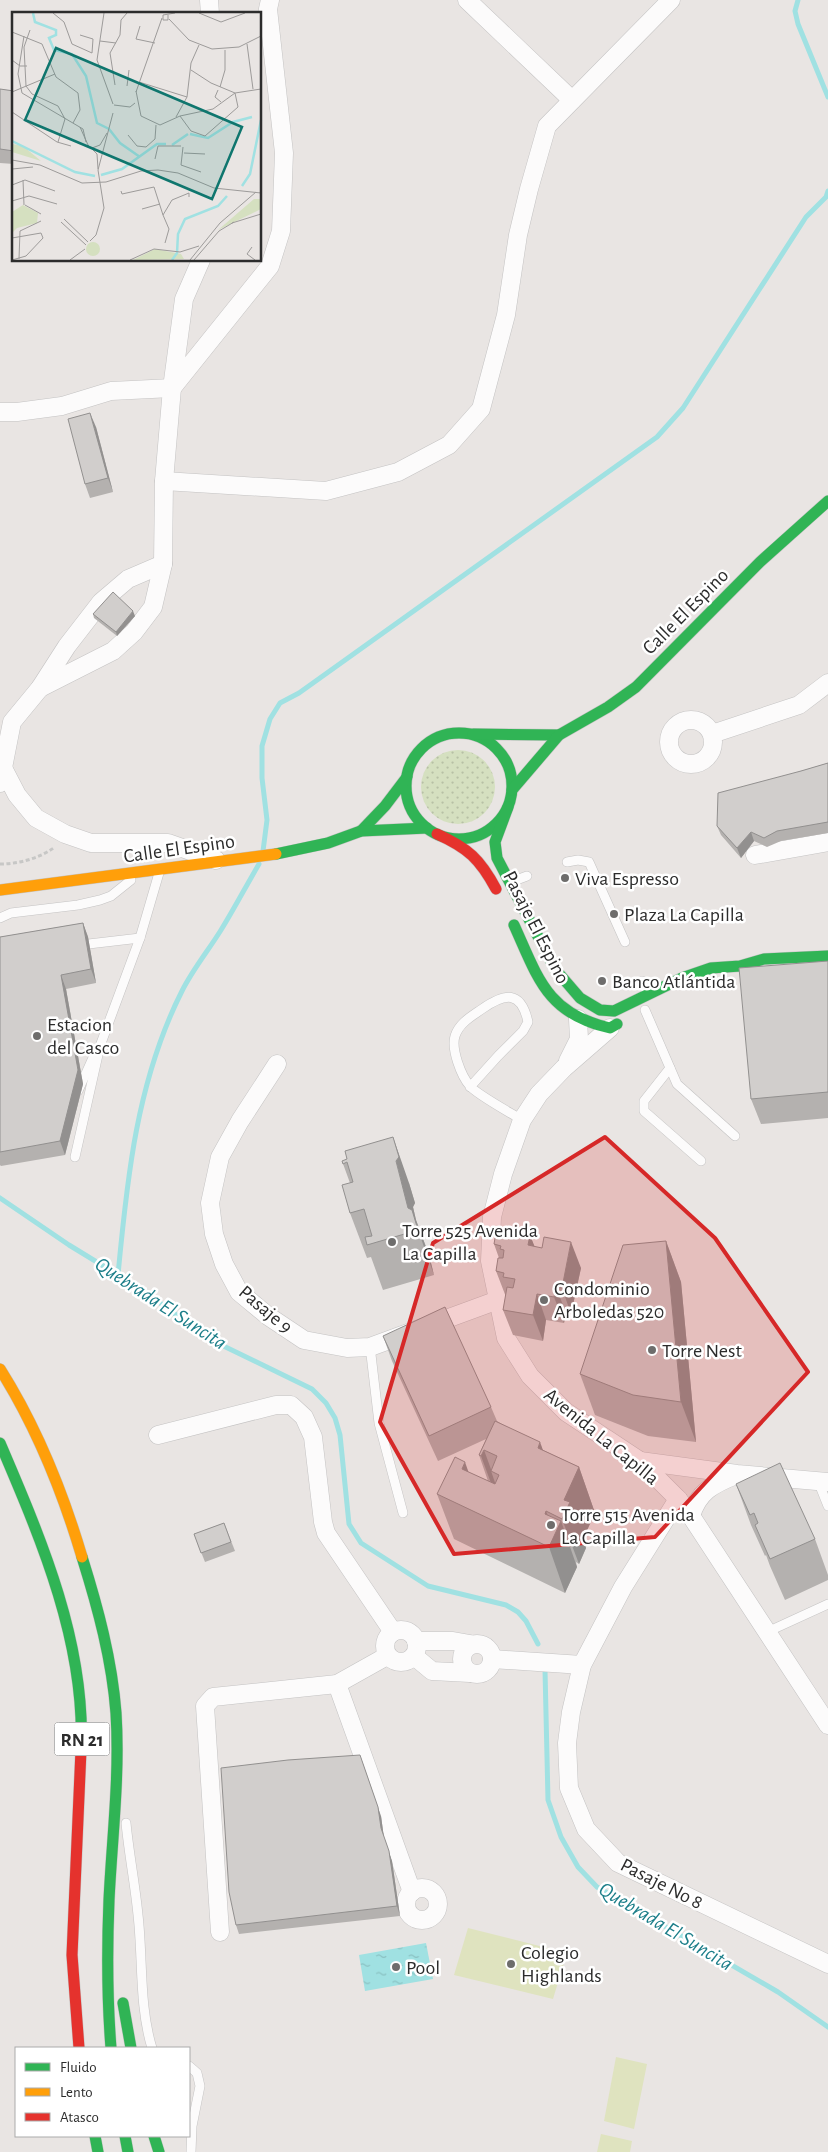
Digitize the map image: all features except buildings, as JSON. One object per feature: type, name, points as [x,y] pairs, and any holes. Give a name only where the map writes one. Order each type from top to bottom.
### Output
[{"type":"main road","name":"Calle El Espino","points":[[512,790],[559,735],[608,707],[636,687],[760,562],[828,501]]},
{"type":"main road","points":[[470,734],[489,743],[502,754],[511,773],[512,790],[508,807],[497,824],[481,835],[456,839],[437,834],[427,828],[414,814],[406,788],[407,777],[416,755],[430,742],[451,734],[470,734],[559,735]]},
{"type":"main road","name":"Calle El Espino","points":[[361,831],[385,806],[407,777]]},
{"type":"main road","name":"Pasaje El Espino","points":[[508,807],[495,842],[498,858],[555,969],[580,998],[600,1010],[614,1011],[648,995]]},
{"type":"main road","name":"Calle El Espino","points":[[0,890],[219,861],[263,857],[328,843],[361,831],[427,828]]},
{"type":"main road","name":"Pasaje El Espino","points":[[437,834],[461,844],[475,855],[484,865],[501,899]]},
{"type":"main road","name":"Pasaje El Espino","points":[[509,916],[543,984],[554,1000],[568,1013],[578,1019],[617,1024]]},
{"type":"main road","points":[[648,995],[704,970],[740,966],[764,960],[828,956]]},
{"type":"main road","points":[[669,997],[740,966]]},
{"type":"main road","name":"RN 21","points":[[0,1369],[29,1423],[65,1508],[94,1598],[111,1673],[117,1749],[106,1970],[111,2047]]},
{"type":"main road","name":"RN 21","points":[[0,1443],[24,1497],[50,1570],[63,1612],[79,1685],[82,1732],[72,1954],[79,2047]]},
{"type":"main road","points":[[110,1889],[120,1985],[131,2047]]},
{"type":"main road","points":[[95,2137],[98,2152]]},
{"type":"main road","points":[[125,2137],[128,2152]]},
{"type":"main road","points":[[154,2137],[159,2152]]},
{"type":"street","points":[[0,412],[17,412],[62,406],[111,392],[172,388],[270,266],[281,232],[284,153],[268,9],[270,0]]},
{"type":"street","points":[[467,0],[572,100]]},
{"type":"street","points":[[164,482],[326,491],[398,472],[450,445],[481,409],[506,315],[518,234],[547,126],[671,0]]},
{"type":"street","points":[[40,688],[113,651],[134,632],[153,607],[163,564],[164,482],[172,388],[184,299],[201,261]]},
{"type":"street","points":[[163,564],[128,578],[101,602],[67,646],[40,688],[12,722],[2,776],[36,818],[64,834],[91,843],[168,844],[219,861]]},
{"type":"street","points":[[712,734],[799,705],[828,684]]},
{"type":"street","points":[[755,855],[828,842]]},
{"type":"street","name":"Avenida La Capilla","points":[[564,1068],[579,1039],[578,1019]]},
{"type":"street","name":"Avenida La Capilla","points":[[617,1024],[564,1068],[539,1094],[522,1120],[503,1174],[492,1217],[490,1261],[506,1338],[530,1376],[566,1412],[640,1461],[678,1499],[828,1725]]},
{"type":"street","name":"Pasaje 9","points":[[277,1064],[220,1157],[210,1203],[214,1234],[224,1264],[239,1292],[268,1316],[304,1340],[347,1348],[370,1346],[498,1300]]},
{"type":"street","points":[[158,1435],[276,1405],[291,1405],[304,1417],[313,1437],[326,1533],[393,1632]]},
{"type":"street","points":[[640,1461],[737,1474],[823,1481]]},
{"type":"street","points":[[691,1516],[694,1506],[708,1488],[737,1474]]},
{"type":"street","name":"Pasaje No 8","points":[[678,1499],[623,1587],[582,1666],[571,1712],[567,1744],[569,1788],[574,1804],[592,1838],[618,1863],[828,1964]]},
{"type":"street","points":[[415,1649],[414,1636],[404,1630],[393,1632],[384,1644],[387,1656],[400,1663],[405,1662],[415,1649],[453,1641],[470,1644],[476,1643],[485,1646],[492,1659],[489,1668],[480,1674],[432,1671],[415,1649]]},
{"type":"street","points":[[470,1644],[461,1656],[463,1666],[470,1673]]},
{"type":"street","points":[[220,1932],[205,1706],[213,1697],[337,1684],[387,1656]]},
{"type":"street","points":[[492,1659],[582,1666]]},
{"type":"street","points":[[337,1684],[412,1892]]},
{"type":"lane","points":[[567,862],[578,860],[589,862],[625,942]]},
{"type":"lane","points":[[75,1157],[100,1046],[140,938],[160,870]]},
{"type":"lane","points":[[0,918],[12,913],[78,905],[100,900],[111,896],[138,873]]},
{"type":"lane","points":[[509,882],[527,876]]},
{"type":"lane","points":[[71,946],[140,938]]},
{"type":"lane","points":[[642,981],[648,995]]},
{"type":"lane","points":[[470,1087],[523,1031],[528,1022],[525,1008],[519,1000],[508,996],[496,999],[466,1020],[455,1036],[456,1058],[470,1087],[522,1120]]},
{"type":"lane","points":[[645,1010],[677,1084],[735,1136]]},
{"type":"lane","points":[[74,1100],[91,1059],[100,1046]]},
{"type":"lane","points":[[670,1068],[644,1101],[644,1111],[701,1161]]},
{"type":"lane","points":[[370,1346],[379,1423],[403,1513]]},
{"type":"lane","points":[[823,1481],[828,1506]]},
{"type":"lane","points":[[767,1632],[828,1604]]},
{"type":"lane","points":[[117,1749],[138,1915],[144,2005],[152,2047]]},
{"type":"lane","points":[[190,2067],[197,2072],[200,2086],[192,2126],[191,2152]]},
{"type":"path","points":[[0,864],[14,864],[47,853],[58,844],[64,834]]},
{"type":"highlighted area","points":[[605,1137],[715,1238],[808,1372],[655,1537],[454,1554],[380,1422],[433,1243]]},
{"type":"green space","points":[[458,750],[479,756],[489,766],[495,787],[489,808],[479,818],[458,824],[437,818],[427,808],[421,787],[427,766],[437,756]]},
{"type":"green space","name":"Colegio Highlands","points":[[468,1928],[567,1953],[553,1999],[454,1975]]},
{"type":"green space","points":[[616,2057],[647,2064],[634,2129],[604,2121]]},
{"type":"green space","points":[[601,2134],[632,2141],[630,2152],[597,2152]]},
{"type":"water","name":"Pool","points":[[426,1943],[433,1979],[365,1991],[359,1955]]},
{"type":"waterway","points":[[798,0],[795,11],[798,24],[828,97]]},
{"type":"waterway","points":[[263,851],[267,820],[262,778],[262,746],[270,719],[280,703],[299,693],[657,437],[683,408],[806,217],[826,197],[828,191]]},
{"type":"waterway","points":[[118,1275],[130,1166],[144,1094],[154,1059],[186,983],[221,930],[259,864]]},
{"type":"waterway","name":"Quebrada El Suncita","points":[[0,1198],[69,1245],[141,1289],[209,1339],[312,1389],[326,1403],[335,1418],[340,1435],[349,1524],[361,1543],[428,1586],[506,1605],[518,1612],[526,1621],[538,1644]]},
{"type":"waterway","name":"Quebrada El Suncita","points":[[545,1670],[548,1800],[561,1837],[578,1867],[597,1887],[778,1992],[828,2027]]},
{"type":"traffic: fast","points":[[512,790],[559,735],[608,707],[636,687],[760,562],[828,501]]},
{"type":"traffic: fast","points":[[459,733],[479,737],[496,749],[508,766],[512,786],[508,806],[496,823],[479,835],[459,839],[439,835],[422,823],[410,806],[406,786],[410,766],[422,749],[439,737],[459,733]]},
{"type":"traffic: fast","points":[[473,734],[559,735]]},
{"type":"traffic: fast","points":[[361,831],[385,806],[407,777]]},
{"type":"traffic: fast","points":[[508,807],[495,842],[497,858],[555,969],[580,998],[600,1010],[614,1011],[682,978],[711,968],[740,966],[764,959],[828,956]]},
{"type":"traffic: fast","points":[[276,854],[328,843],[361,831],[427,828]]},
{"type":"traffic: fast","points":[[514,925],[538,977],[558,1003],[589,1022],[610,1028],[617,1024]]},
{"type":"traffic: fast","points":[[0,1443],[31,1516],[58,1592],[76,1670],[81,1710],[81,1750]]},
{"type":"traffic: fast","points":[[82,1557],[94,1595],[103,1634],[111,1673],[116,1713],[116,1783],[108,1937],[111,2047]]},
{"type":"traffic: fast","points":[[123,2003],[131,2047]]},
{"type":"traffic: fast","points":[[95,2137],[98,2152]]},
{"type":"traffic: fast","points":[[125,2137],[128,2152]]},
{"type":"traffic: fast","points":[[154,2137],[159,2152]]},
{"type":"traffic: slow","points":[[0,890],[276,854]]},
{"type":"traffic: slow","points":[[0,1369],[37,1437],[57,1484],[82,1557]]},
{"type":"traffic: jam","points":[[437,834],[457,844],[472,856],[496,889]]},
{"type":"traffic: jam","points":[[79,2047],[72,1955],[81,1750]]},
{"type":"place","name":"Viva Espresso","points":[[565,878]]},
{"type":"place","name":"Plaza La Capilla","points":[[614,914]]},
{"type":"place","name":"Banco Atlántida","points":[[602,981]]},
{"type":"place","name":"Estacion del Casco","points":[[37,1036]]},
{"type":"place","name":"Torre 525 Avenida La Capilla","points":[[392,1242]]},
{"type":"place","name":"Condominio Arboledas 520","points":[[544,1300]]},
{"type":"place","name":"Torre Nest","points":[[652,1350]]},
{"type":"place","name":"Torre 515 Avenida La Capilla","points":[[551,1525]]},
{"type":"place","name":"Colegio Highlands","points":[[511,1964]]},
{"type":"place","name":"Pool","points":[[396,1967]]}]
